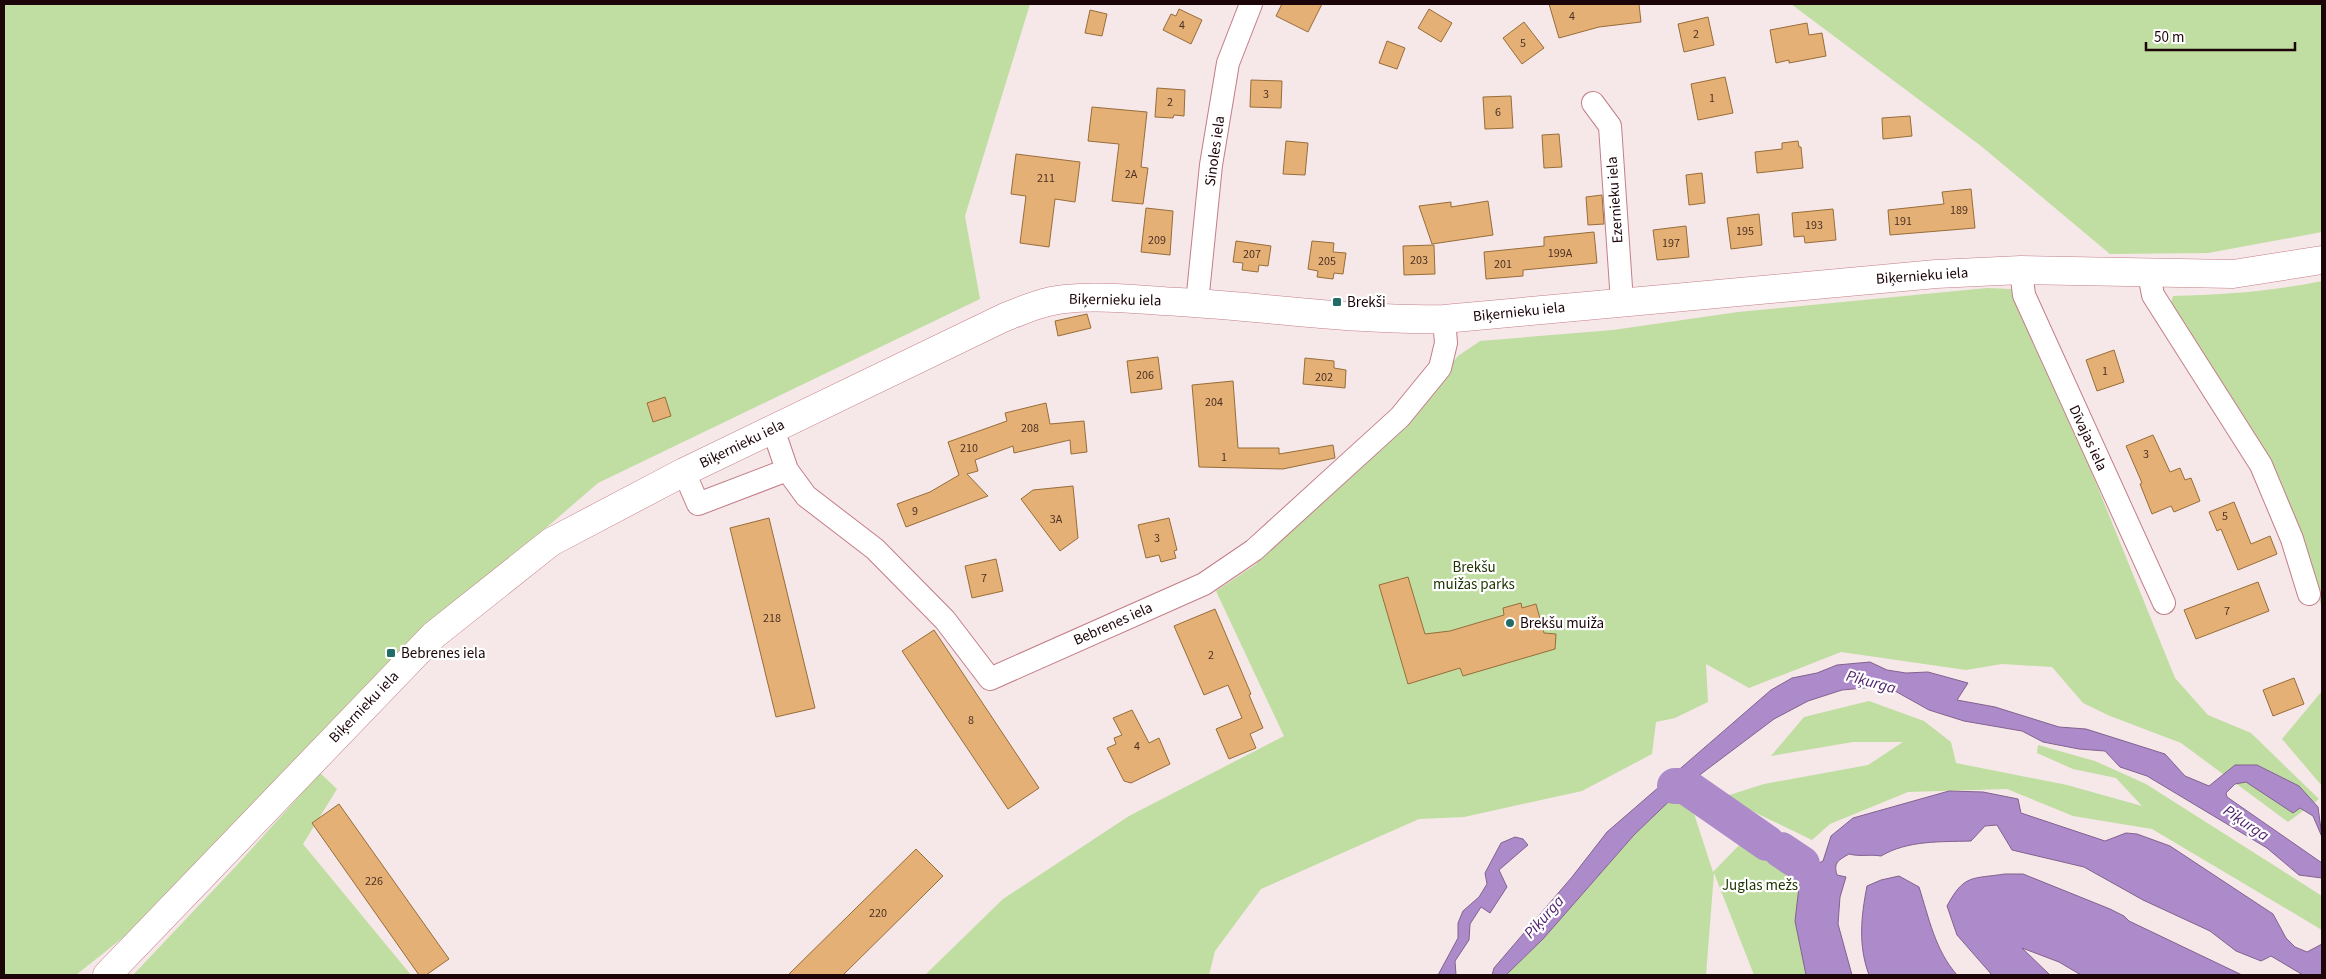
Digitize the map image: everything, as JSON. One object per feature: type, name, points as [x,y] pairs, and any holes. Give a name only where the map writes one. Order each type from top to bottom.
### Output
[{"type":"main road","name":"Biķernieku iela","points":[[107,975],[434,635],[551,542],[684,472],[1003,318],[1033,306],[1063,299],[1089,297],[1197,303],[1399,320],[1444,319],[1936,274],[2021,270],[2108,271],[2149,274],[2232,274],[2322,260]]},
{"type":"street","name":"Sinoles iela","points":[[1197,303],[1211,165],[1228,63],[1251,4]]},
{"type":"street","name":"Ezernieku iela","points":[[1593,103],[1610,126],[1622,302]]},
{"type":"street","name":"Dīvajas iela","points":[[2021,270],[2024,295],[2164,603]]},
{"type":"street","points":[[2149,274],[2153,295],[2261,465],[2292,539],[2309,594]]},
{"type":"street","name":"Bebrenes iela","points":[[774,429],[787,470],[806,496],[875,549],[945,620],[990,679],[1204,584],[1254,550],[1400,417],[1440,368],[1446,342],[1444,319]]},
{"type":"street","points":[[684,472],[698,504],[787,470]]},
{"type":"green space","points":[[4,4],[1030,4],[965,216],[980,299],[598,483],[401,653],[160,908],[76,975],[4,975]]},
{"type":"green space","points":[[1791,4],[2322,4],[2322,232],[2208,253],[2110,254],[1981,146]]},
{"type":"green space","points":[[2322,281],[2322,608],[2300,537],[2171,303],[2173,296],[2248,292]]},
{"type":"green space","name":"Brekšu muižas parks","points":[[1987,288],[2011,289],[2019,302],[2068,414],[2175,678],[2208,715],[2251,733],[2319,799],[2288,822],[2181,743],[2110,716],[2083,703],[2052,667],[2002,664],[1966,670],[1841,652],[1749,688],[1706,664],[1708,702],[1675,718],[1656,722],[1652,754],[1582,791],[1464,817],[1419,819],[1261,889],[1215,951],[1209,975],[925,975],[1003,899],[1129,816],[1284,736],[1216,591],[1255,565],[1428,392],[1458,356],[1480,341],[1613,330],[1738,312]]},
{"type":"green space","points":[[2322,691],[2322,786],[2282,739]]},
{"type":"green space","points":[[1869,701],[1924,721],[1951,742],[1956,763],[2067,785],[2142,806],[2116,778],[2073,769],[2037,753],[2038,745],[2095,761],[2146,784],[2322,896],[2322,930],[2152,829],[2073,816],[2007,789],[1908,792],[1830,824],[1812,840],[1723,797],[1764,784],[1868,765],[1903,742],[1853,742],[1771,756],[1804,717]]},
{"type":"green space","points":[[320,773],[337,789],[303,844],[411,975],[133,975],[238,864]]},
{"type":"green space","name":"Juglas mežs","points":[[1685,786],[1713,872],[1746,838],[1793,856],[1800,878],[1795,921],[1806,975],[1754,975],[1714,873],[1706,975],[1506,975],[1543,939],[1634,835]]},
{"type":"water","name":"Piķurga","points":[[1870,662],[1887,670],[1906,673],[1928,672],[1968,683],[1957,700],[1995,707],[2059,727],[2086,729],[2165,754],[2185,776],[2209,786],[2235,765],[2257,765],[2299,786],[2318,807],[2322,837],[2313,816],[2300,808],[2293,813],[2246,782],[2235,784],[2226,793],[2227,797],[2322,863],[2322,878],[2299,875],[2267,848],[2147,776],[2120,767],[2105,751],[2079,749],[2043,742],[2022,731],[1964,721],[1929,710],[1895,691],[1875,687],[1842,690],[1808,701],[1774,719],[1685,786],[1634,835],[1543,939],[1506,975],[1492,975],[1494,968],[1572,877],[1607,832],[1771,690],[1792,678],[1817,673],[1837,665]]},
{"type":"water","points":[[1949,791],[1983,792],[2018,799],[2021,813],[2105,841],[2126,833],[2137,834],[2170,846],[2273,914],[2286,938],[2295,947],[2307,952],[2322,944],[2322,975],[2303,975],[2271,956],[2261,961],[2236,951],[2210,931],[2143,900],[2084,867],[2012,850],[1997,825],[1985,826],[1971,841],[1913,844],[1881,856],[1849,854],[1840,860],[1836,864],[1837,875],[1846,877],[1840,897],[1838,924],[1852,975],[1806,975],[1795,921],[1800,878],[1796,870],[1802,864],[1809,861],[1815,865],[1823,861],[1831,836],[1853,818]]},
{"type":"water","points":[[1515,837],[1523,839],[1528,845],[1499,870],[1507,887],[1490,913],[1481,907],[1470,924],[1469,940],[1455,961],[1456,975],[1438,975],[1458,938],[1458,923],[1463,911],[1479,897],[1487,884],[1485,873],[1501,843]]},
{"type":"water","points":[[2005,874],[2023,874],[2110,909],[2124,916],[2129,921],[2242,975],[2081,975],[2059,962],[2022,948],[2050,975],[1992,975],[1957,935],[1947,906],[1964,883],[1977,878]]},
{"type":"water","points":[[1899,876],[1919,887],[1938,944],[1949,965],[1957,975],[1869,975],[1862,942],[1863,909],[1867,886],[1881,880]]},
{"type":"building","points":[[1282,4],[1322,4],[1308,32],[1276,16]]},
{"type":"building","points":[[1549,4],[1639,4],[1641,22],[1599,27],[1559,38]]},
{"type":"building","points":[[1179,9],[1202,20],[1191,44],[1163,30],[1171,14],[1176,16]]},
{"type":"building","points":[[1429,9],[1452,23],[1441,42],[1418,28]]},
{"type":"building","points":[[1090,10],[1107,14],[1102,36],[1085,33]]},
{"type":"building","points":[[1708,17],[1714,45],[1684,52],[1678,24]]},
{"type":"building","points":[[1524,22],[1544,48],[1522,64],[1503,38]]},
{"type":"building","points":[[1807,23],[1809,35],[1822,33],[1826,56],[1789,63],[1789,60],[1776,63],[1770,30]]},
{"type":"building","points":[[1387,41],[1405,48],[1397,69],[1379,63]]},
{"type":"building","points":[[1725,77],[1733,113],[1698,120],[1691,84]]},
{"type":"building","points":[[1251,80],[1282,81],[1281,108],[1250,107]]},
{"type":"building","points":[[1157,88],[1185,90],[1184,116],[1174,115],[1173,118],[1155,117]]},
{"type":"building","points":[[1511,96],[1513,128],[1485,129],[1483,97]]},
{"type":"building","points":[[1092,107],[1147,112],[1141,167],[1148,168],[1143,204],[1112,201],[1119,144],[1088,141]]},
{"type":"building","points":[[1910,116],[1912,136],[1883,139],[1882,118]]},
{"type":"building","points":[[1559,134],[1562,167],[1544,168],[1542,135]]},
{"type":"building","points":[[1286,141],[1308,143],[1305,175],[1283,174]]},
{"type":"building","points":[[1798,141],[1799,147],[1801,147],[1803,168],[1757,173],[1755,152],[1782,149],[1782,143]]},
{"type":"building","points":[[1016,154],[1080,162],[1075,202],[1055,199],[1049,247],[1020,243],[1026,196],[1011,194]]},
{"type":"building","points":[[1702,173],[1705,203],[1689,205],[1686,175]]},
{"type":"building","points":[[1971,189],[1975,228],[1890,235],[1888,210],[1944,204],[1942,192]]},
{"type":"building","points":[[1602,195],[1604,224],[1588,225],[1586,197]]},
{"type":"building","points":[[1488,201],[1493,235],[1432,244],[1419,206],[1451,202],[1451,207]]},
{"type":"building","points":[[1146,208],[1173,211],[1170,255],[1141,252]]},
{"type":"building","points":[[1833,209],[1836,240],[1805,243],[1804,236],[1794,237],[1792,213]]},
{"type":"building","points":[[1759,214],[1762,245],[1731,249],[1727,218]]},
{"type":"building","points":[[1686,226],[1689,257],[1657,260],[1653,230]]},
{"type":"building","points":[[1594,232],[1597,263],[1523,270],[1523,276],[1486,279],[1484,252],[1544,246],[1544,237]]},
{"type":"building","points":[[1236,241],[1271,246],[1268,266],[1259,265],[1258,272],[1242,270],[1243,263],[1233,262]]},
{"type":"building","points":[[1312,241],[1334,243],[1333,252],[1346,253],[1343,274],[1334,273],[1333,279],[1317,277],[1318,271],[1308,269]]},
{"type":"building","points":[[1434,245],[1435,274],[1404,275],[1403,246]]},
{"type":"building","points":[[1087,314],[1091,328],[1058,336],[1055,321]]},
{"type":"building","points":[[2114,350],[2124,382],[2097,391],[2086,360]]},
{"type":"building","points":[[1158,357],[1162,389],[1131,393],[1127,361]]},
{"type":"building","points":[[1305,358],[1334,361],[1334,368],[1346,370],[1345,388],[1303,384]]},
{"type":"building","points":[[1233,381],[1238,448],[1279,448],[1279,454],[1333,445],[1335,458],[1283,469],[1199,467],[1192,385]]},
{"type":"building","points":[[665,397],[671,416],[653,422],[647,403]]},
{"type":"building","points":[[1046,403],[1050,424],[1084,421],[1087,452],[1071,454],[1070,440],[1014,453],[1013,446],[975,460],[978,471],[967,474],[988,496],[906,527],[897,504],[930,492],[959,475],[948,442],[1007,421],[1005,413]]},
{"type":"building","points":[[2153,435],[2170,472],[2180,468],[2185,480],[2191,478],[2200,501],[2174,512],[2171,506],[2152,514],[2140,484],[2142,483],[2126,446]]},
{"type":"building","points":[[1073,486],[1078,538],[1060,551],[1021,499],[1033,490]]},
{"type":"building","points":[[2234,502],[2251,544],[2270,536],[2277,554],[2238,570],[2221,529],[2217,531],[2209,512]]},
{"type":"building","points":[[769,518],[815,708],[776,717],[730,528]]},
{"type":"building","points":[[1169,518],[1177,550],[1174,551],[1176,558],[1161,562],[1159,555],[1146,558],[1138,525]]},
{"type":"building","points":[[996,559],[1003,591],[972,598],[965,566]]},
{"type":"building","name":"Brekšu muiža","points":[[1408,577],[1425,634],[1450,631],[1504,615],[1503,608],[1521,603],[1522,608],[1536,604],[1544,633],[1556,634],[1555,649],[1463,676],[1460,668],[1408,684],[1379,585]]},
{"type":"building","points":[[2258,582],[2269,611],[2196,639],[2184,610]]},
{"type":"building","points":[[1215,609],[1251,694],[1249,695],[1263,728],[1250,734],[1256,748],[1229,759],[1216,729],[1242,718],[1228,685],[1204,695],[1174,626]]},
{"type":"building","points":[[934,630],[1039,788],[1008,809],[902,651]]},
{"type":"building","points":[[2294,678],[2304,704],[2273,716],[2263,690]]},
{"type":"building","points":[[1132,710],[1149,743],[1159,738],[1170,764],[1131,783],[1124,781],[1107,748],[1116,744],[1114,738],[1122,735],[1113,718]]},
{"type":"building","points":[[339,804],[449,959],[426,975],[419,975],[312,823]]},
{"type":"building","points":[[916,849],[943,876],[843,975],[788,975]]},
{"type":"waterway","points":[[1675,786],[1685,786],[1767,843]]},
{"type":"waterway","points":[[1781,850],[1802,864]]},
{"type":"place","name":"Brekši","points":[[1337,302]]},
{"type":"place","name":"Brekšu muiža","points":[[1510,623]]},
{"type":"place","name":"Bebrenes iela","points":[[391,653]]}]
